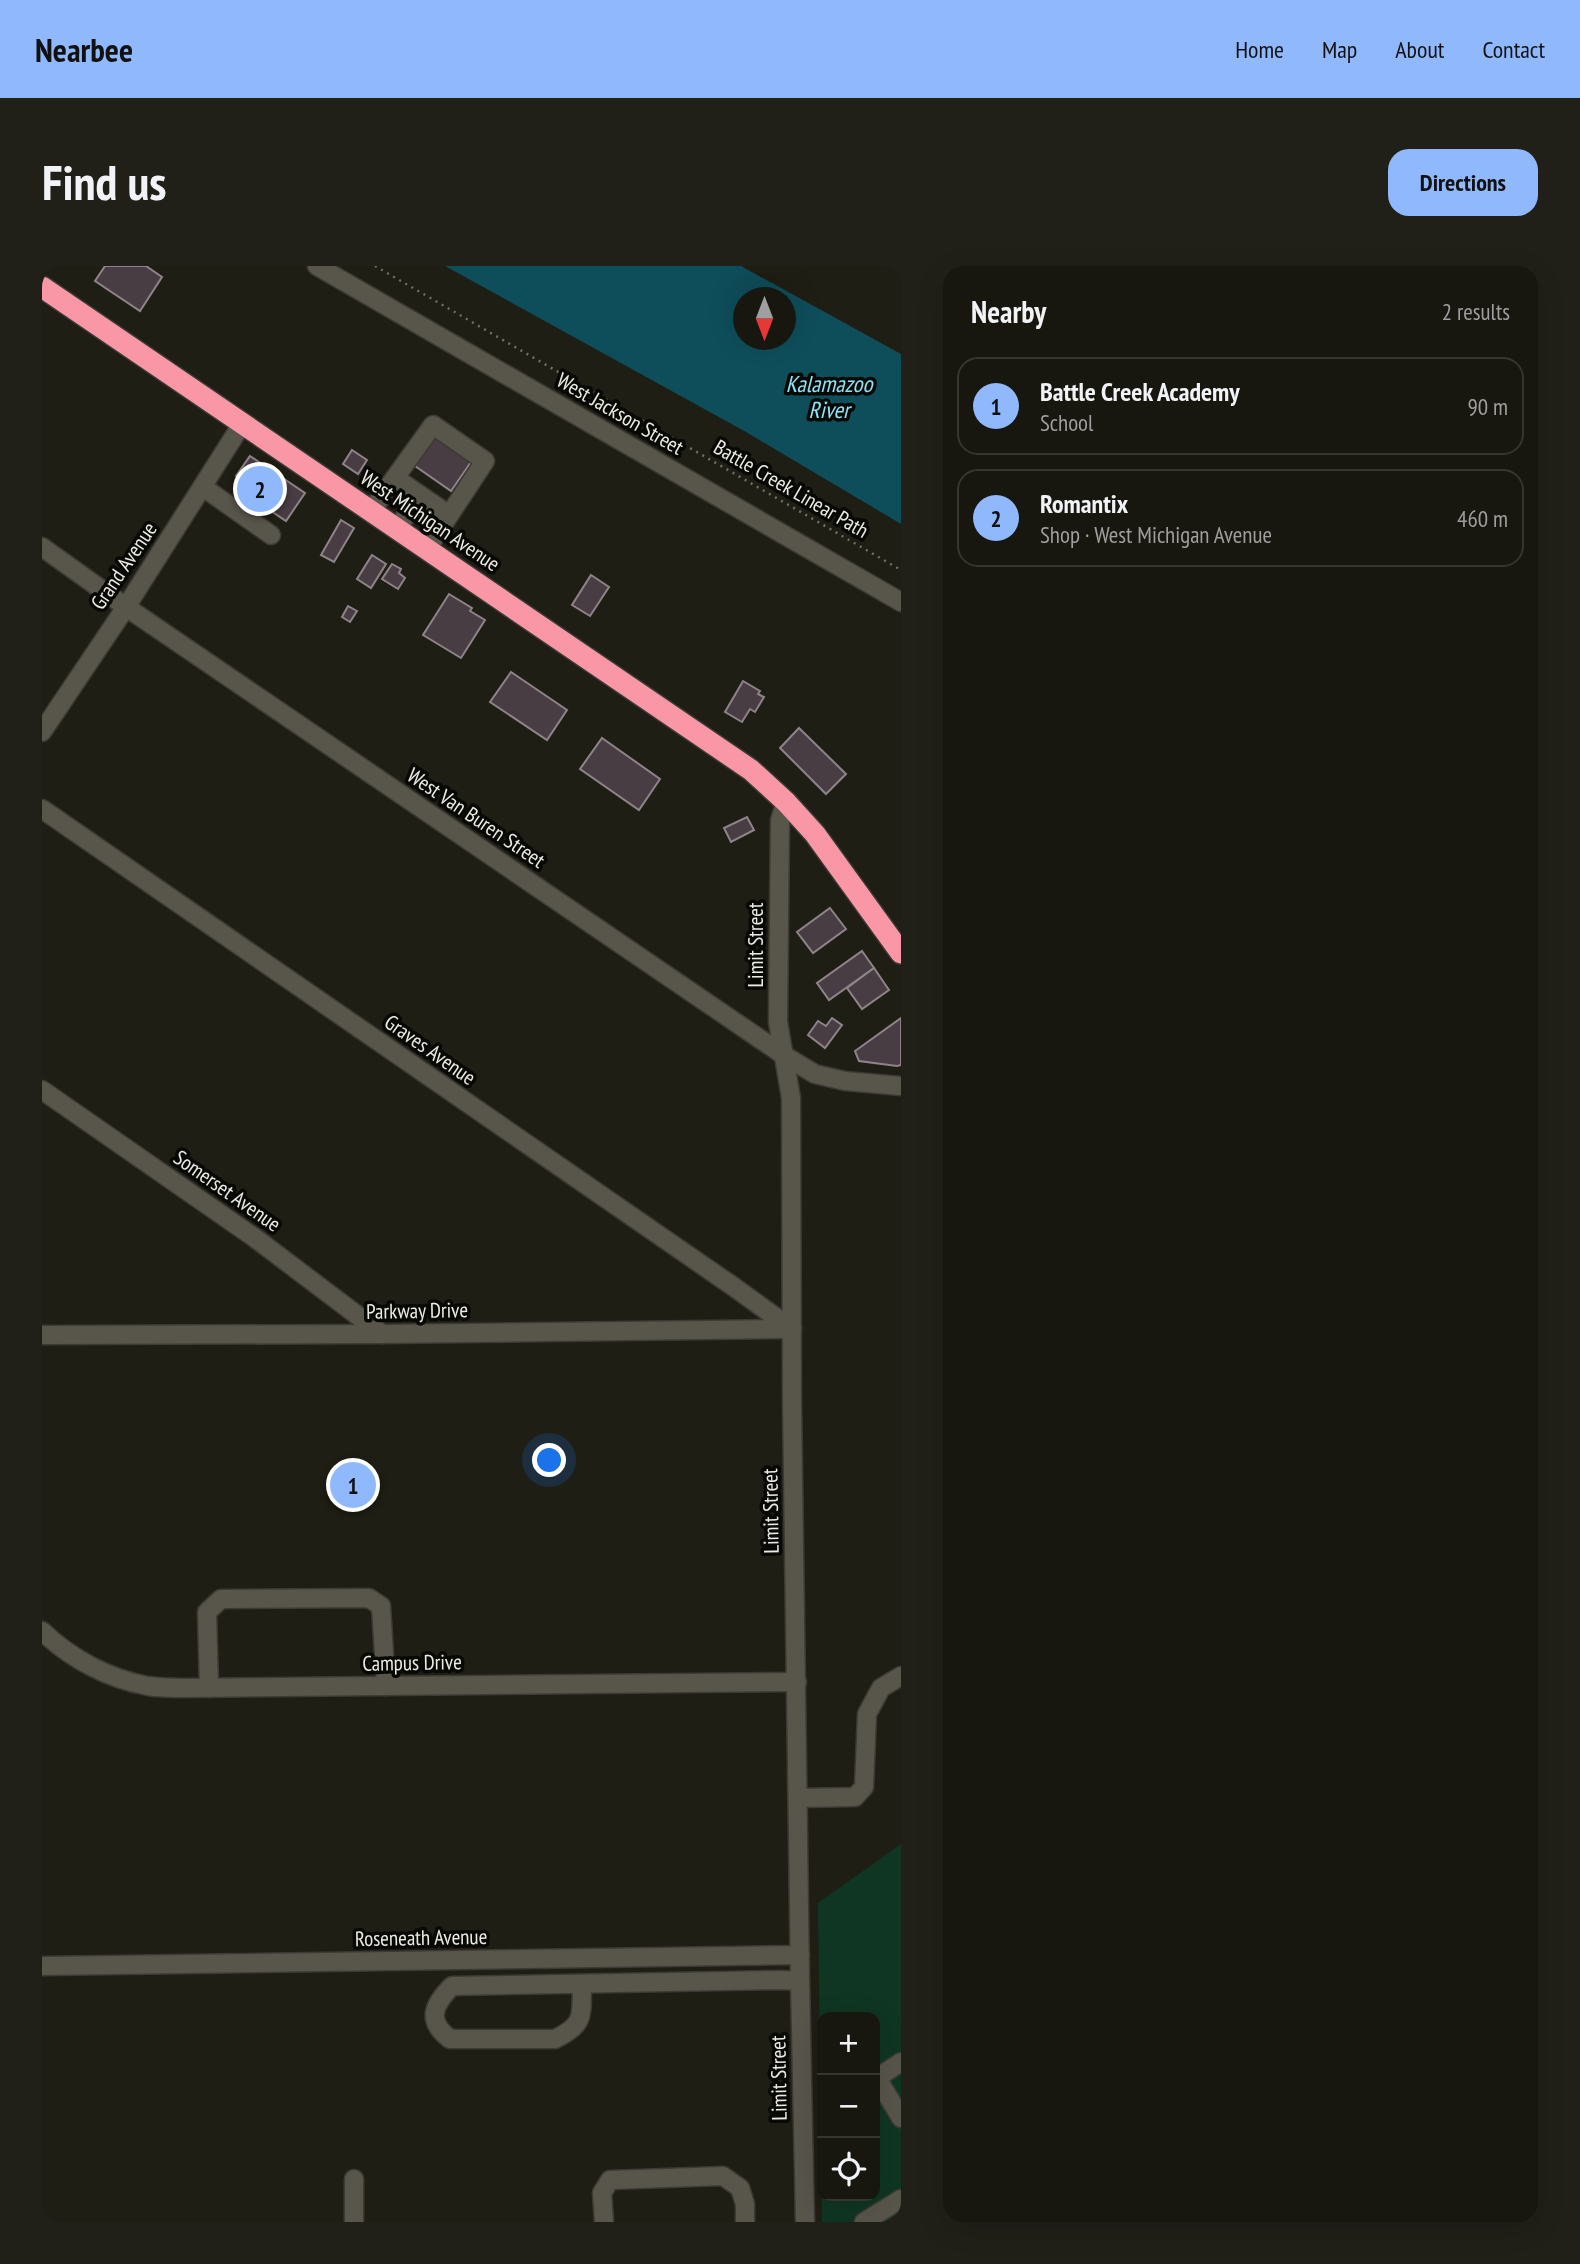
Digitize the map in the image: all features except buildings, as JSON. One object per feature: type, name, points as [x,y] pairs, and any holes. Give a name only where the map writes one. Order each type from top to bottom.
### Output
[{"type":"highway","name":"West Michigan Avenue","points":[[42,287],[751,770],[786,802],[815,834],[901,953]]},
{"type":"street","name":"West Jackson Street","points":[[317,266],[901,602]]},
{"type":"street","name":"Grand Avenue","points":[[42,732],[126,607],[242,424]]},
{"type":"street","points":[[371,511],[433,425],[485,461],[426,549]]},
{"type":"street","points":[[395,478],[449,515]]},
{"type":"street","points":[[203,487],[271,535]]},
{"type":"street","points":[[397,529],[420,495]]},
{"type":"street","name":"West Van Buren Street","points":[[42,547],[785,1056],[815,1074],[845,1081],[901,1086]]},
{"type":"street","name":"Limit Street","points":[[786,802],[780,820],[778,1021],[791,1098],[805,2222]]},
{"type":"street","name":"Graves Avenue","points":[[42,809],[792,1329]]},
{"type":"street","name":"Somerset Avenue","points":[[42,1090],[255,1238],[382,1334]]},
{"type":"street","name":"Parkway Drive","points":[[42,1335],[792,1329]]},
{"type":"street","points":[[209,1688],[207,1612],[221,1599],[369,1598],[382,1606],[386,1686]]},
{"type":"street","name":"Campus Drive","points":[[42,1631],[77,1659],[111,1676],[149,1686],[209,1688],[797,1682]]},
{"type":"street","points":[[798,1798],[855,1797],[864,1787],[867,1714],[881,1688],[901,1675]]},
{"type":"street","name":"Roseneath Avenue","points":[[42,1966],[800,1955]]},
{"type":"street","points":[[582,1984],[581,2018],[569,2032],[555,2039],[450,2039],[441,2032],[435,2019],[440,1998],[452,1986],[582,1984],[800,1981]]},
{"type":"street","points":[[901,2062],[877,2078],[901,2118]]},
{"type":"street","points":[[604,2222],[602,2193],[610,2180],[723,2176],[740,2188],[745,2204],[745,2222]]},
{"type":"street","points":[[354,2179],[354,2222]]},
{"type":"street","points":[[864,2222],[901,2199]]},
{"type":"path","name":"Battle Creek Linear Path","points":[[375,266],[901,570]]},
{"type":"green space","points":[[901,1844],[901,2222],[822,2222],[822,2201],[880,2201],[880,2012],[819,2012],[818,1903]]},
{"type":"water","name":"Kalamazoo River","points":[[445,266],[741,266],[779,287],[733,287],[733,350],[796,350],[796,296],[901,354],[901,524],[746,432]]},
{"type":"place","name":"Romantix","points":[[260,489]]},
{"type":"place","name":"Battle Creek Academy","points":[[353,1485]]}]
